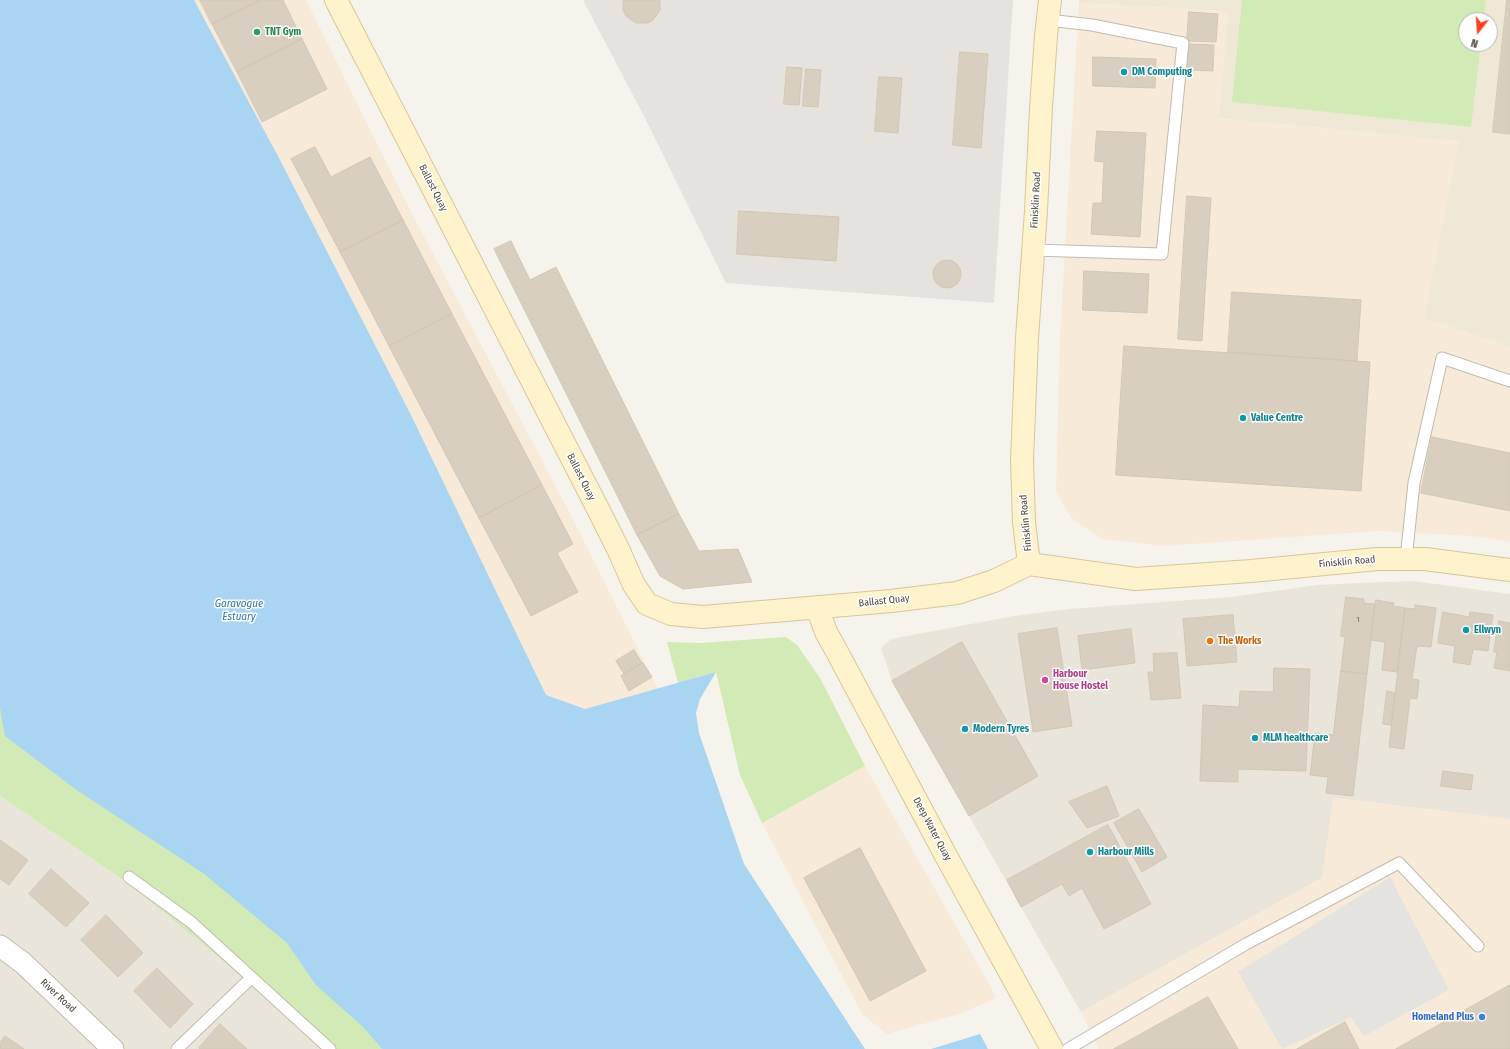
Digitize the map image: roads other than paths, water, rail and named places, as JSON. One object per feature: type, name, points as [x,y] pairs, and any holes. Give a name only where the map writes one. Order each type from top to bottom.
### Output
[{"type":"street","name":"Ballast Quay","points":[[336,0],[619,552],[634,585],[647,604],[671,614],[703,618],[956,593],[994,581],[1029,564]]},
{"type":"street","name":"Finisklin Road","points":[[1049,10],[1040,108],[1027,338],[1022,460],[1024,522],[1029,564],[1136,579],[1251,571],[1377,559],[1425,559],[1510,570]]},
{"type":"street","name":"Deep Water Quay","points":[[817,607],[830,638],[938,841],[1052,1049]]},
{"type":"street","name":"River Road","points":[[0,946],[23,963],[113,1049]]},
{"type":"lane","points":[[1033,250],[1162,254],[1183,43],[1092,25],[1049,10]]},
{"type":"lane","points":[[1406,559],[1414,483],[1442,358],[1510,381]]},
{"type":"lane","points":[[1068,1049],[1246,944],[1399,863],[1478,946]]},
{"type":"lane","points":[[129,877],[191,922],[330,1049]]},
{"type":"lane","points":[[177,1049],[251,978]]},
{"type":"water","name":"Garavogue Estuary","points":[[0,0],[194,0],[279,158],[411,415],[546,695],[585,709],[716,672],[700,699],[696,713],[699,733],[744,864],[865,1049],[382,1049],[362,1026],[316,985],[287,943],[203,873],[78,791],[5,736],[0,708]]},
{"type":"water","points":[[980,1034],[988,1049],[931,1049]]},
{"type":"place","name":"TNT Gym","points":[[257,32]]},
{"type":"place","name":"DM Computing","points":[[1124,72]]},
{"type":"place","name":"Value Centre","points":[[1243,418]]},
{"type":"place","name":"Ellwyn","points":[[1466,630]]},
{"type":"place","name":"The Works","points":[[1210,641]]},
{"type":"place","name":"Harbour House Hostel","points":[[1045,680]]},
{"type":"place","name":"Modern Tyres","points":[[965,729]]},
{"type":"place","name":"MLM healthcare","points":[[1255,738]]},
{"type":"place","name":"Harbour Mills","points":[[1090,852]]},
{"type":"place","name":"Homeland Plus","points":[[1482,1017]]}]
